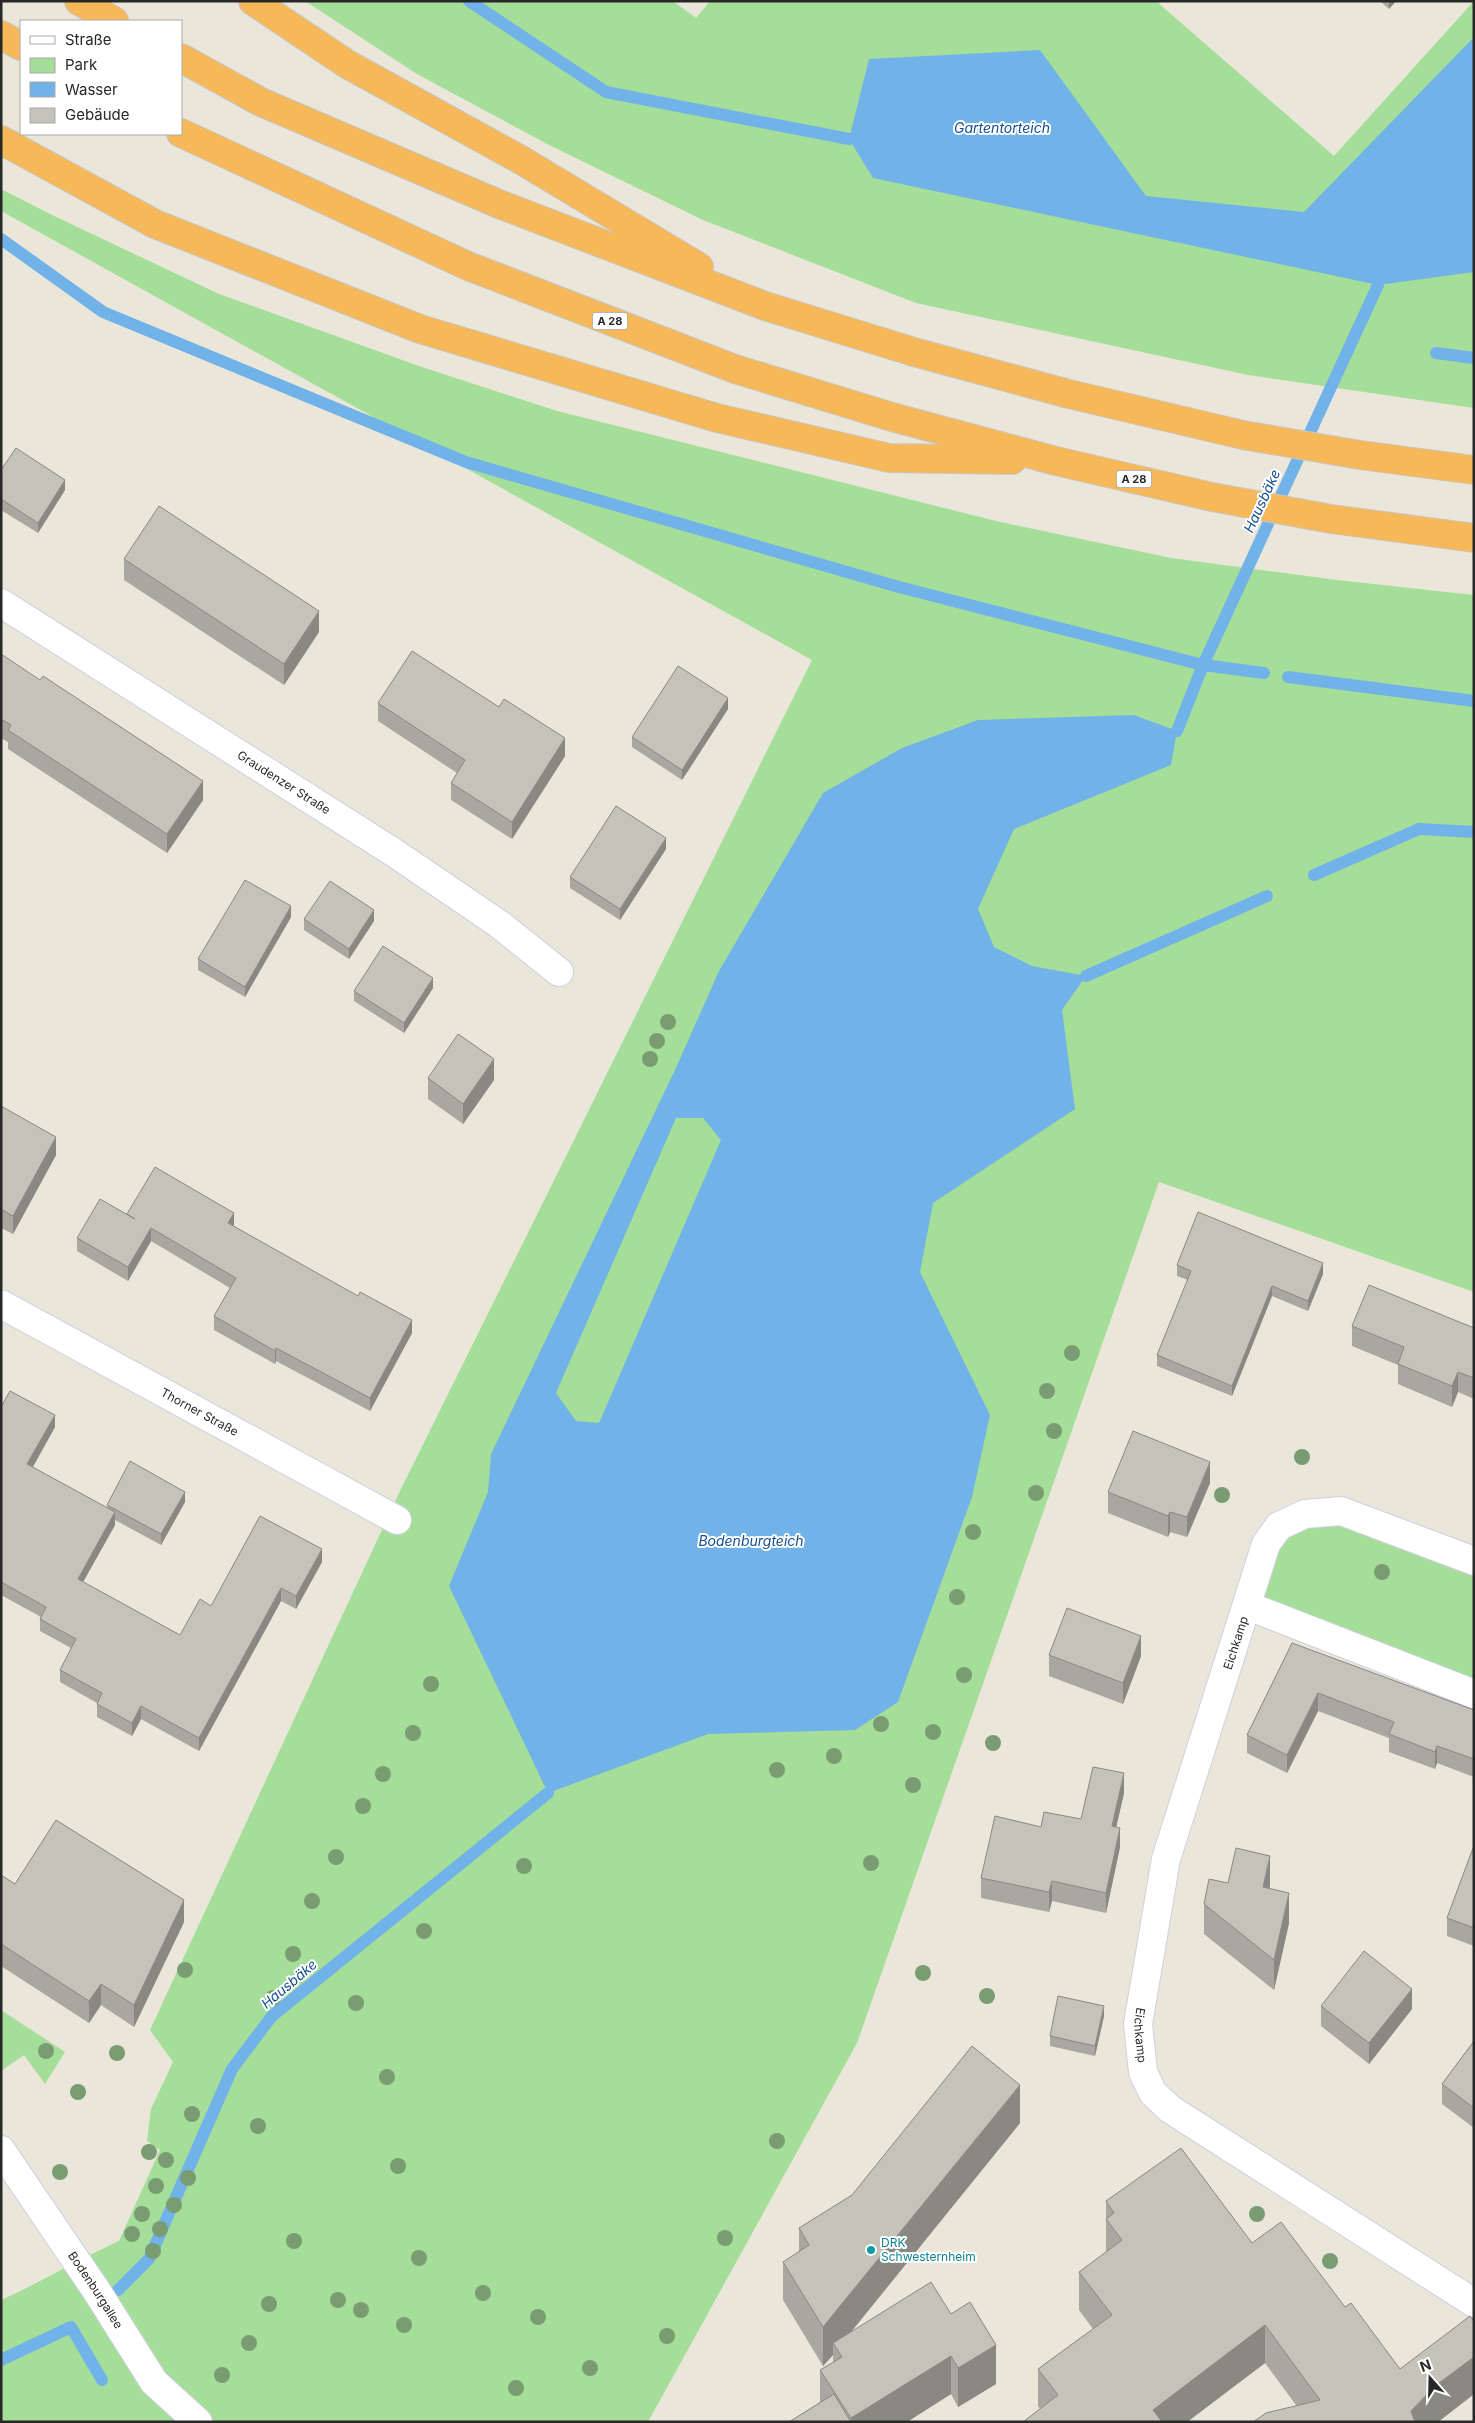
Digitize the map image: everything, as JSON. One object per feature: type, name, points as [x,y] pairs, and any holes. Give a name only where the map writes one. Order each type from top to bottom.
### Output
[{"type":"highway","points":[[78,1],[112,20]]},
{"type":"highway","points":[[253,1],[347,64],[521,160],[765,306]]},
{"type":"highway","points":[[1,35],[20,45]]},
{"type":"highway","points":[[182,59],[261,102],[472,192],[765,306],[914,352],[1069,394],[1242,435],[1360,455],[1474,470]]},
{"type":"highway","name":"A 28","points":[[182,133],[468,266],[735,369],[892,417],[1056,461],[1212,497],[1331,519],[1474,538]]},
{"type":"highway","points":[[1,140],[155,224],[420,329],[562,373],[718,418],[889,458],[1056,461]]},
{"type":"street","name":"Graudenzer Straße","points":[[1,603],[393,852],[499,924],[560,972]]},
{"type":"street","name":"Thorner Straße","points":[[1,1304],[397,1520]]},
{"type":"street","name":"Eichkamp","points":[[1474,1561],[1341,1511],[1305,1514],[1279,1526],[1266,1544],[1248,1606],[1166,1859],[1138,2024],[1144,2072],[1153,2093],[1170,2109],[1474,2303]]},
{"type":"street","name":"Eichkamp","points":[[1248,1606],[1474,1694]]},
{"type":"street","name":"Bodenburgallee","points":[[1,2150],[96,2290],[154,2382],[198,2422]]},
{"type":"green space","points":[[305,1],[673,1],[696,18],[710,1],[1156,1],[1334,156],[1474,1],[1474,408],[1248,375],[916,303],[703,220],[549,145],[417,74]]},
{"type":"green space","points":[[1,189],[219,294],[416,365],[557,411],[996,521],[1171,558],[1337,580],[1474,595],[1474,1292],[1159,1182],[857,2043],[648,2422],[1,2422],[1,2300],[119,2241],[160,2150],[147,2141],[151,2109],[173,2062],[150,2030],[400,1491],[812,660],[1,211]]},
{"type":"green space","points":[[1305,1514],[1474,1561],[1474,1694],[1248,1606],[1266,1544]]},
{"type":"green space","points":[[1,2010],[65,2052],[45,2084],[24,2055],[1,2071]]},
{"type":"water","name":"Gartentorteich","points":[[1474,37],[1474,272],[1378,285],[873,178],[849,139],[869,59],[1040,50],[1146,196],[1304,212]]},
{"type":"water","name":"Bodenburgteich","points":[[1134,715],[1177,731],[1171,765],[1014,829],[978,909],[994,947],[1032,966],[1086,976],[1062,1010],[1075,1109],[933,1203],[920,1272],[990,1415],[972,1497],[898,1702],[855,1730],[708,1734],[548,1793],[449,1586],[488,1492],[491,1454],[675,1070],[719,971],[823,793],[902,748],[978,720]],"holes":[[[676,1118],[703,1118],[721,1140],[599,1423],[576,1421],[556,1393]]]},
{"type":"building","points":[[16,448],[65,480],[38,523],[1,499],[1,470]]},
{"type":"building","points":[[159,506],[319,611],[284,664],[124,559]]},
{"type":"building","points":[[412,651],[499,707],[504,699],[565,738],[512,822],[451,783],[465,760],[378,703]]},
{"type":"building","points":[[1,654],[40,680],[43,676],[203,781],[167,834],[8,730],[11,725],[1,719]]},
{"type":"building","points":[[678,666],[728,698],[682,770],[632,737]]},
{"type":"building","points":[[616,806],[666,838],[620,909],[570,877]]},
{"type":"building","points":[[245,880],[291,906],[245,987],[198,959]]},
{"type":"building","points":[[330,881],[374,910],[349,949],[304,919]]},
{"type":"building","points":[[383,946],[433,978],[404,1023],[354,991]]},
{"type":"building","points":[[458,1034],[494,1059],[463,1104],[428,1078]]},
{"type":"building","points":[[1,1106],[56,1137],[13,1216],[1,1209]]},
{"type":"building","points":[[155,1167],[234,1213],[228,1223],[358,1296],[360,1292],[412,1320],[370,1398],[276,1348],[275,1351],[214,1316],[236,1278],[151,1228],[128,1267],[77,1238],[100,1199],[135,1219],[127,1214]]},
{"type":"building","points":[[1198,1212],[1323,1263],[1308,1301],[1272,1286],[1232,1386],[1157,1355],[1191,1271],[1177,1265]]},
{"type":"building","points":[[1369,1285],[1474,1328],[1474,1378],[1458,1372],[1452,1386],[1398,1364],[1404,1347],[1352,1326]]},
{"type":"building","points":[[10,1391],[55,1415],[27,1464],[115,1512],[78,1579],[180,1635],[200,1599],[211,1606],[260,1516],[322,1549],[296,1596],[281,1588],[199,1738],[141,1706],[132,1723],[97,1704],[102,1693],[60,1670],[76,1639],[40,1619],[46,1607],[1,1582],[1,1407]]},
{"type":"building","points":[[1133,1431],[1210,1462],[1187,1517],[1170,1512],[1168,1516],[1108,1492]]},
{"type":"building","points":[[130,1461],[185,1492],[161,1534],[107,1505]]},
{"type":"building","points":[[1067,1608],[1141,1636],[1123,1683],[1049,1655]]},
{"type":"building","points":[[1292,1643],[1474,1710],[1474,1759],[1437,1746],[1435,1752],[1389,1734],[1394,1722],[1318,1693],[1287,1755],[1247,1735]]},
{"type":"building","points":[[1093,1767],[1124,1773],[1112,1826],[1120,1828],[1106,1893],[1052,1881],[1049,1892],[981,1878],[995,1816],[1041,1827],[1044,1812],[1081,1819]]},
{"type":"building","points":[[56,1820],[184,1900],[134,2005],[101,1984],[89,2001],[1,1944],[1,1875],[15,1884]]},
{"type":"building","points":[[1236,1848],[1270,1856],[1263,1887],[1289,1893],[1274,1960],[1204,1904],[1209,1879],[1228,1883]]},
{"type":"building","points":[[1474,1848],[1474,1928],[1447,1918]]},
{"type":"building","points":[[1364,1951],[1412,1989],[1369,2043],[1321,2006]]},
{"type":"building","points":[[1058,1996],[1104,2006],[1095,2046],[1050,2036]]},
{"type":"building","points":[[1474,2041],[1474,2108],[1442,2084]]},
{"type":"building","points":[[972,2046],[1020,2085],[823,2327],[783,2262],[809,2245],[799,2228],[852,2195]]},
{"type":"building","points":[[1181,2148],[1252,2243],[1281,2222],[1345,2307],[1351,2303],[1400,2369],[1470,2316],[1474,2321],[1474,2357],[1435,2386],[1411,2411],[1415,2422],[1253,2422],[1266,2413],[1320,2400],[1265,2325],[1153,2410],[1162,2422],[1023,2422],[1058,2395],[1038,2369],[1112,2315],[1079,2272],[1122,2240],[1106,2219],[1114,2213],[1106,2201]]},
{"type":"building","points":[[931,2282],[951,2314],[970,2302],[996,2345],[958,2368],[951,2356],[851,2418],[820,2370],[842,2357],[833,2343]]},
{"type":"building","points":[[834,2394],[851,2422],[789,2422]]},
{"type":"waterway","points":[[469,1],[606,92],[849,139]]},
{"type":"waterway","points":[[1,239],[103,312],[466,462],[899,587],[1203,665],[1264,673]]},
{"type":"waterway","name":"Hausbäke","points":[[1177,731],[1203,665],[1378,285]]},
{"type":"waterway","points":[[1436,353],[1474,358]]},
{"type":"waterway","points":[[1288,677],[1474,701]]},
{"type":"waterway","points":[[1314,875],[1419,829],[1474,832]]},
{"type":"waterway","points":[[1086,976],[1267,896]]},
{"type":"waterway","name":"Hausbäke","points":[[118,2290],[149,2259],[232,2069],[272,2016],[548,1793]]},
{"type":"waterway","name":"Hausbäke","points":[[1,2360],[71,2327],[102,2380]]},
{"type":"place","name":"DRK Schwesternheim","points":[[871,2250]]}]
